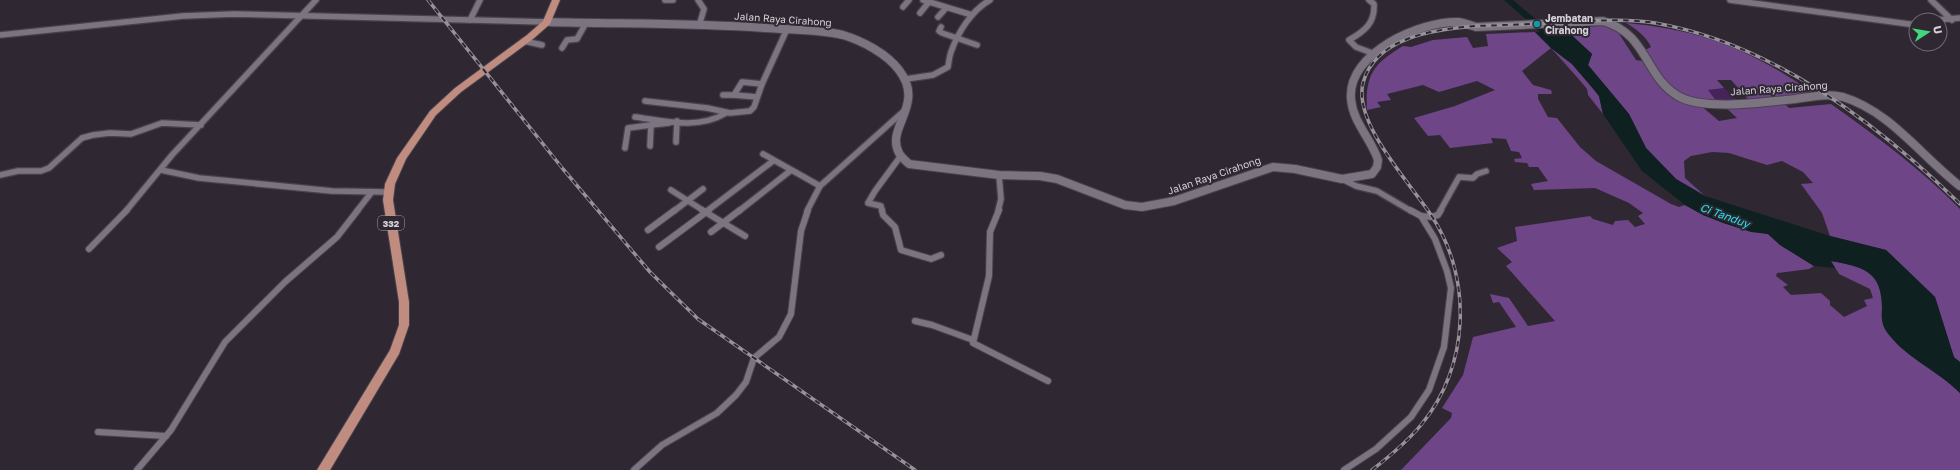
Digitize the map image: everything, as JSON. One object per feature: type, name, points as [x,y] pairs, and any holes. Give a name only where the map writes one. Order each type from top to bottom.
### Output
[{"type":"main road","points":[[388,192],[402,158],[433,113],[458,90],[547,22],[556,0]]},
{"type":"main road","name":"332","points":[[323,470],[395,351],[404,325],[404,302],[388,192]]},
{"type":"street","points":[[89,249],[161,170],[172,155],[304,15],[316,0]]},
{"type":"street","points":[[470,20],[480,0]]},
{"type":"street","points":[[665,0],[673,0]]},
{"type":"street","points":[[698,0],[704,9],[699,26]]},
{"type":"street","points":[[903,7],[909,0]]},
{"type":"street","points":[[923,0],[972,15]]},
{"type":"street","points":[[941,255],[931,259],[901,250],[895,226],[883,215],[881,206],[868,203],[878,184],[893,170],[900,157],[896,152],[894,140],[910,100],[906,78],[933,75],[948,68],[950,53],[972,15],[980,5],[990,0]]},
{"type":"street","points":[[1369,0],[1374,4],[1375,9],[1373,22],[1367,30],[1349,40],[1352,44],[1363,51],[1372,53]]},
{"type":"street","points":[[1730,0],[1772,7],[1812,10],[1908,24]]},
{"type":"street","points":[[1768,0],[1772,7]]},
{"type":"street","points":[[1931,0],[1952,20]]},
{"type":"street","points":[[920,13],[929,2]]},
{"type":"street","points":[[938,17],[946,8]]},
{"type":"street","points":[[0,35],[41,29],[183,16],[234,14],[547,22]]},
{"type":"street","points":[[1948,20],[1960,18]]},
{"type":"street","name":"Jalan Raya Cirahong","points":[[900,157],[909,164],[914,165],[999,175],[1033,175],[1049,177],[1125,205],[1142,207],[1174,201],[1273,167],[1295,169],[1342,178],[1372,174],[1377,168],[1377,159],[1359,128],[1352,112],[1351,100],[1352,88],[1358,71],[1372,53],[1393,40],[1419,30],[1459,23],[1476,26],[1603,21],[1616,25],[1630,36],[1657,75],[1679,96],[1699,103],[1766,102],[1823,95],[1844,98],[1860,105],[1892,127],[1960,186]]},
{"type":"street","name":"Jalan Raya Cirahong","points":[[547,22],[699,26],[826,32],[852,38],[869,46],[898,69],[906,78]]},
{"type":"street","points":[[562,48],[567,40],[577,39],[586,23]]},
{"type":"street","points":[[941,27],[940,32],[977,45]]},
{"type":"street","points":[[645,101],[707,108],[726,113],[750,111],[754,107],[762,84],[787,30]]},
{"type":"street","points":[[524,41],[542,45]]},
{"type":"street","points":[[734,95],[742,82],[762,84]]},
{"type":"street","points":[[723,95],[757,97]]},
{"type":"street","points":[[634,470],[662,445],[717,413],[736,395],[746,382],[754,358],[779,337],[791,314],[801,231],[809,205],[820,186],[907,109]]},
{"type":"street","points":[[635,117],[677,122],[704,123],[718,118],[726,113]]},
{"type":"street","points":[[625,148],[628,128],[677,122]]},
{"type":"street","points":[[676,142],[677,122]]},
{"type":"street","points":[[0,175],[18,171],[41,171],[49,168],[82,138],[88,136],[110,133],[132,134],[162,123],[201,125]]},
{"type":"street","points":[[650,146],[651,125]]},
{"type":"street","points":[[763,154],[790,171],[820,186]]},
{"type":"street","points":[[659,247],[773,161]]},
{"type":"street","points":[[161,170],[199,178],[371,193],[388,192]]},
{"type":"street","points":[[711,232],[790,171]]},
{"type":"street","points":[[1342,178],[1356,186],[1377,191],[1421,216],[1431,217],[1438,215],[1459,177],[1473,178],[1477,174],[1486,171]]},
{"type":"street","points":[[973,340],[989,276],[990,232],[997,216],[1001,199],[999,175]]},
{"type":"street","points":[[648,230],[703,189]]},
{"type":"street","points":[[671,190],[745,236]]},
{"type":"street","points":[[137,470],[166,436],[225,342],[285,282],[337,237],[371,193]]},
{"type":"street","points":[[1344,470],[1376,449],[1411,417],[1429,390],[1444,347],[1450,282],[1435,239],[1421,216]]},
{"type":"street","points":[[915,321],[932,325],[939,329],[973,340],[973,343],[978,346],[1048,381]]},
{"type":"street","points":[[98,432],[166,436]]},
{"type":"shaded area","points":[[1626,23],[1680,31],[1727,45],[1771,66],[1817,95],[1749,100],[1731,80],[1717,80],[1724,88],[1708,90],[1717,102],[1688,99],[1667,84],[1643,51],[1651,47],[1649,43],[1640,33]]},
{"type":"shaded area","points":[[1609,25],[1616,29],[1636,60],[1647,62],[1662,84],[1700,105],[1719,121],[1737,118],[1723,105],[1783,102],[1789,108],[1831,104],[1898,154],[1945,194],[1960,209],[1960,362],[1954,358],[1935,297],[1886,250],[1830,236],[1822,213],[1801,184],[1813,183],[1803,172],[1782,161],[1767,165],[1729,153],[1712,152],[1691,156],[1684,161],[1685,178],[1705,196],[1676,179],[1646,148],[1629,114],[1588,65],[1592,54],[1565,29]]},
{"type":"shaded area","points":[[1535,32],[1551,48],[1522,71],[1533,85],[1551,90],[1551,94],[1538,94],[1538,99],[1548,117],[1557,118],[1580,147],[1596,161],[1671,204],[1679,207],[1685,205],[1703,215],[1751,231],[1768,234],[1780,245],[1814,266],[1809,269],[1777,273],[1776,276],[1788,285],[1783,287],[1791,295],[1821,293],[1830,301],[1830,305],[1844,317],[1867,306],[1864,300],[1873,298],[1870,289],[1839,274],[1831,261],[1856,266],[1870,274],[1875,279],[1880,287],[1882,296],[1884,327],[1926,365],[1947,380],[1960,393],[1960,470],[1401,470],[1451,418],[1452,413],[1442,408],[1463,375],[1473,337],[1516,327],[1499,302],[1493,303],[1490,294],[1509,298],[1528,326],[1555,321],[1506,266],[1512,262],[1497,248],[1517,241],[1515,227],[1590,216],[1593,219],[1613,225],[1615,221],[1628,220],[1635,227],[1645,224],[1638,216],[1643,213],[1629,203],[1595,188],[1534,190],[1531,184],[1548,181],[1538,167],[1529,167],[1527,163],[1515,162],[1514,159],[1522,158],[1519,152],[1511,151],[1506,139],[1491,138],[1493,143],[1450,148],[1440,135],[1428,136],[1414,118],[1455,106],[1495,90],[1477,81],[1439,92],[1423,85],[1387,94],[1391,100],[1377,102],[1381,107],[1367,110],[1368,88],[1373,72],[1384,59],[1403,46],[1411,47],[1433,40],[1467,37],[1473,48],[1488,46],[1486,34]]},
{"type":"shaded area","points":[[1551,48],[1572,64],[1599,96],[1603,114],[1588,95],[1587,89]]},
{"type":"shaded area","points":[[1724,88],[1737,101],[1717,102],[1707,90]]},
{"type":"water","points":[[1565,29],[1592,54],[1588,65],[1629,114],[1646,148],[1676,179],[1705,196],[1830,236],[1886,250],[1935,297],[1954,357],[1960,362],[1960,393],[1905,351],[1887,332],[1882,322],[1879,286],[1869,273],[1853,266],[1831,261],[1835,268],[1814,266],[1780,245],[1768,234],[1751,232],[1703,215],[1685,205],[1642,171],[1603,114],[1599,96],[1572,64],[1551,48],[1535,32]]},
{"type":"waterway","name":"Ci Tanduy","points":[[1508,0],[1555,40]]},
{"type":"railway","points":[[428,0],[563,169],[650,272],[698,319],[915,470]]},
{"type":"railway","points":[[1372,470],[1410,437],[1421,425],[1437,402],[1449,376],[1457,349],[1460,322],[1459,294],[1454,266],[1445,240],[1431,215],[1385,152],[1366,116],[1362,99],[1363,83],[1370,67],[1380,55],[1409,38],[1426,33],[1460,27],[1608,20],[1643,21],[1698,33],[1740,48],[1781,68],[1820,91],[1858,117],[1894,145],[1960,204]]},
{"type":"place","name":"Jembatan Cirahong","points":[[1537,24]]}]
